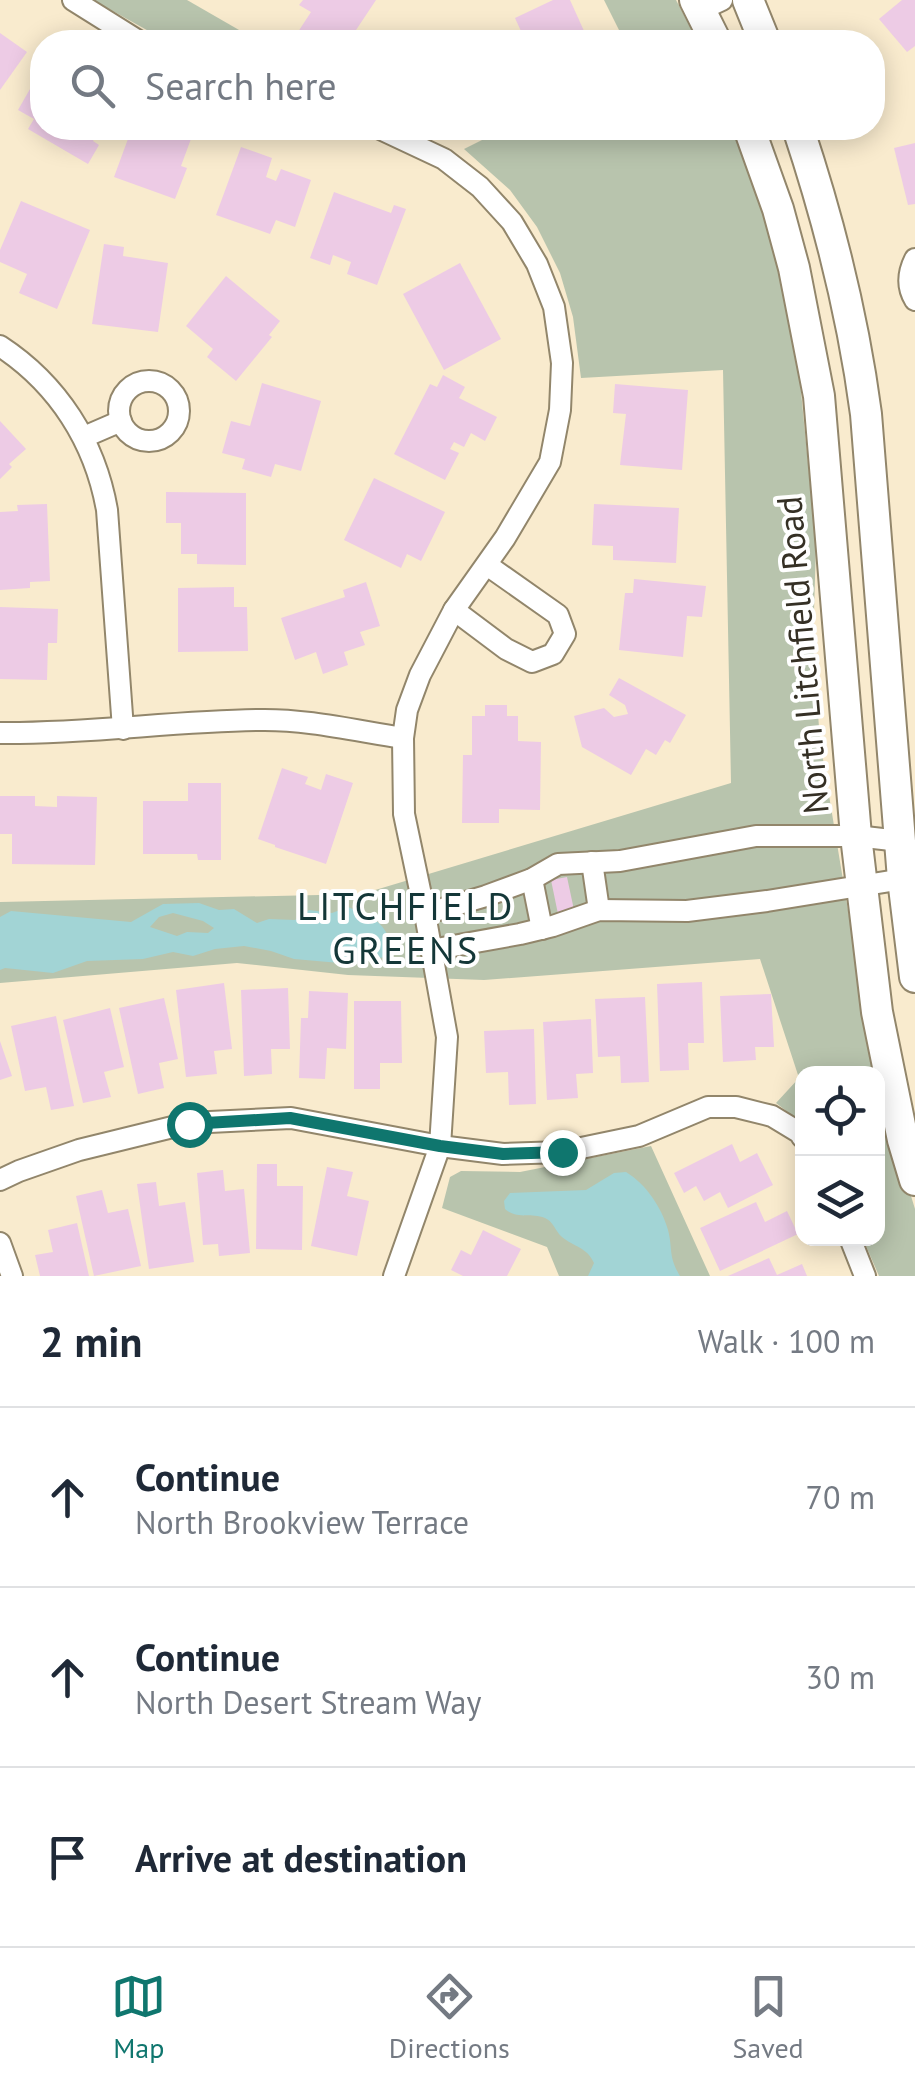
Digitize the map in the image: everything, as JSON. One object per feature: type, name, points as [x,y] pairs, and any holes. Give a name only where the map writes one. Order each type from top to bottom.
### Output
[{"type":"main road","points":[[748,0],[760,30]]},
{"type":"main road","points":[[706,4],[713,30]]},
{"type":"main road","name":"North Litchfield Road","points":[[753,140],[794,268],[818,396],[856,836],[876,1012],[915,1180]]},
{"type":"main road","points":[[802,140],[840,266],[861,374],[903,880],[915,977]]},
{"type":"street","points":[[73,0],[121,30]]},
{"type":"street","points":[[394,1276],[440,1146],[448,1038],[404,814],[407,710],[420,675],[454,610],[526,505],[550,462],[560,410],[562,363],[554,307],[537,264],[512,222],[480,187],[418,140]]},
{"type":"street","points":[[915,259],[908,280],[915,300]]},
{"type":"street","points":[[0,346],[32,370],[54,394],[84,437],[102,482],[123,728]]},
{"type":"street","points":[[84,437],[121,422]]},
{"type":"street","points":[[454,610],[506,649],[532,662],[553,654],[565,634],[558,615],[487,564]]},
{"type":"street","points":[[0,733],[47,734],[260,720],[302,722],[404,738]]},
{"type":"street","points":[[425,914],[532,879],[558,864],[620,861],[756,836],[856,836],[900,841]]},
{"type":"street","points":[[592,862],[599,910]]},
{"type":"street","points":[[532,879],[542,929]]},
{"type":"street","points":[[431,950],[542,929],[599,910],[687,911],[903,880]]},
{"type":"street","points":[[0,1180],[79,1150],[189,1124],[290,1118],[503,1154],[562,1152],[639,1136],[708,1107],[736,1107],[772,1116],[795,1130]]},
{"type":"street","points":[[0,1243],[12,1276]]},
{"type":"street","points":[[853,1246],[866,1276]]},
{"type":"green space","points":[[93,0],[187,0],[239,30],[147,30]]},
{"type":"green space","points":[[604,0],[676,0],[692,30],[619,30]]},
{"type":"green space","points":[[482,140],[738,140],[774,244],[798,361],[816,545],[813,645],[820,741],[874,1066],[795,1066],[760,959],[484,980],[348,975],[237,963],[0,983],[0,902],[362,894],[731,783],[723,370],[581,378],[573,317],[560,273],[537,227],[510,190],[464,149]]},
{"type":"green space","points":[[795,1082],[795,1118],[776,1103]]},
{"type":"green space","points":[[885,1111],[915,1209],[915,1276],[879,1276],[866,1246],[885,1246]]},
{"type":"green space","points":[[651,1146],[710,1276],[559,1276],[547,1247],[442,1208],[450,1177],[461,1171],[520,1172]]},
{"type":"water","points":[[199,903],[219,910],[234,909],[257,923],[269,919],[295,920],[309,910],[332,913],[348,907],[380,924],[391,945],[384,957],[351,964],[294,959],[244,946],[193,956],[173,952],[143,959],[87,961],[53,973],[0,970],[0,917],[11,911],[131,922],[163,904]],"holes":[[[173,913],[214,928],[208,933],[187,932],[177,936],[150,927],[159,917]]]},
{"type":"water","points":[[626,1172],[646,1190],[662,1213],[680,1276],[588,1276],[594,1263],[591,1258],[562,1237],[548,1220],[505,1209],[504,1201],[510,1193],[586,1190],[614,1173]]},
{"type":"building","points":[[303,0],[376,0],[356,30],[299,30],[311,12],[299,5]]},
{"type":"building","points":[[553,0],[570,0],[584,30],[520,30],[515,18]]},
{"type":"building","points":[[902,0],[915,0],[915,46],[907,52],[879,19]]},
{"type":"building","points":[[0,33],[27,52],[0,90]]},
{"type":"building","points":[[30,89],[30,117],[18,110]]},
{"type":"building","points":[[47,140],[94,140],[99,145],[88,164]]},
{"type":"building","points":[[128,140],[191,140],[181,166],[187,168],[175,199],[114,177]]},
{"type":"building","points":[[915,143],[915,204],[908,205],[894,148]]},
{"type":"building","points":[[241,147],[272,158],[266,177],[276,181],[281,169],[311,180],[295,227],[276,220],[270,234],[216,215]]},
{"type":"building","points":[[334,192],[391,213],[394,205],[406,209],[377,285],[347,274],[351,262],[333,255],[330,265],[310,258]]},
{"type":"building","points":[[21,201],[90,230],[57,309],[19,293],[27,274],[0,262],[0,250]]},
{"type":"building","points":[[104,244],[124,247],[123,256],[168,263],[158,332],[92,324]]},
{"type":"building","points":[[460,263],[501,339],[444,370],[403,294]]},
{"type":"building","points":[[226,276],[280,321],[269,335],[272,337],[236,381],[207,357],[213,349],[186,326]]},
{"type":"building","points":[[443,375],[465,387],[459,398],[497,417],[485,441],[471,433],[464,447],[454,442],[450,449],[459,453],[445,480],[394,454],[430,384],[437,387]]},
{"type":"building","points":[[262,383],[321,401],[301,471],[275,464],[271,477],[242,469],[245,459],[222,453],[231,421],[250,426]]},
{"type":"building","points":[[615,384],[688,390],[682,470],[620,465],[626,414],[613,413]]},
{"type":"building","points":[[0,421],[26,449],[9,464],[12,467],[0,479]]},
{"type":"building","points":[[374,478],[445,512],[421,561],[407,554],[401,568],[344,540]]},
{"type":"building","points":[[166,492],[246,493],[246,565],[197,564],[197,554],[181,554],[181,523],[166,523]]},
{"type":"building","points":[[47,504],[50,581],[30,582],[30,588],[0,590],[0,512],[18,511],[17,505]]},
{"type":"building","points":[[594,504],[679,508],[676,563],[613,560],[613,546],[592,545]]},
{"type":"building","points":[[634,579],[706,586],[702,617],[687,616],[683,657],[619,650],[625,593],[633,593]]},
{"type":"building","points":[[366,582],[380,626],[360,632],[365,645],[344,652],[348,665],[323,674],[316,652],[295,660],[281,618],[345,597],[343,590]]},
{"type":"building","points":[[234,587],[234,607],[247,607],[248,651],[178,652],[178,588]]},
{"type":"building","points":[[0,607],[58,609],[57,643],[48,643],[47,680],[0,679]]},
{"type":"building","points":[[619,678],[686,715],[670,743],[665,740],[656,755],[646,749],[631,775],[582,747],[574,716],[604,708],[614,717],[628,714],[625,705],[609,695]]},
{"type":"building","points":[[485,705],[507,705],[507,716],[518,716],[518,741],[541,742],[540,810],[499,809],[499,823],[462,823],[463,755],[472,755],[472,716],[485,716]]},
{"type":"building","points":[[282,768],[308,777],[305,784],[321,790],[326,774],[353,783],[326,864],[258,839]]},
{"type":"building","points":[[188,783],[221,783],[221,860],[198,860],[197,854],[143,854],[143,801],[188,801]]},
{"type":"building","points":[[0,796],[35,796],[35,806],[57,807],[57,796],[97,797],[95,865],[12,864],[12,834],[0,834]]},
{"type":"building","points":[[567,877],[574,910],[558,914],[551,880]]},
{"type":"building","points":[[702,982],[704,1043],[688,1043],[689,1070],[660,1071],[657,984]]},
{"type":"building","points":[[224,983],[232,1049],[214,1051],[217,1074],[186,1077],[176,990]]},
{"type":"building","points":[[288,988],[290,1049],[271,1049],[272,1074],[244,1076],[241,990]]},
{"type":"building","points":[[309,991],[348,993],[346,1049],[327,1048],[325,1079],[299,1078],[301,1018],[308,1018]]},
{"type":"building","points":[[771,994],[774,1047],[755,1047],[756,1060],[723,1062],[720,996]]},
{"type":"building","points":[[645,997],[649,1082],[621,1083],[620,1056],[598,1057],[595,999]]},
{"type":"building","points":[[164,998],[178,1059],[159,1063],[164,1088],[138,1094],[119,1008]]},
{"type":"building","points":[[354,1001],[401,1001],[402,1063],[380,1063],[380,1089],[354,1089]]},
{"type":"building","points":[[110,1008],[124,1067],[104,1072],[111,1097],[83,1103],[63,1020]]},
{"type":"building","points":[[56,1016],[74,1106],[51,1110],[46,1087],[25,1091],[11,1026]]},
{"type":"building","points":[[591,1019],[593,1073],[576,1074],[578,1098],[547,1100],[543,1022]]},
{"type":"building","points":[[534,1029],[536,1104],[509,1105],[508,1072],[486,1073],[484,1031]]},
{"type":"building","points":[[0,1041],[12,1076],[0,1080]]},
{"type":"building","points":[[732,1144],[740,1162],[757,1153],[773,1185],[728,1208],[720,1192],[704,1201],[696,1186],[684,1193],[674,1173]]},
{"type":"building","points":[[257,1164],[277,1164],[277,1186],[303,1186],[302,1250],[256,1249]]},
{"type":"building","points":[[327,1167],[353,1172],[347,1196],[369,1201],[357,1256],[311,1246]]},
{"type":"building","points":[[223,1170],[225,1191],[244,1189],[250,1253],[219,1256],[218,1244],[203,1245],[197,1173]]},
{"type":"building","points":[[156,1182],[159,1206],[185,1202],[194,1262],[149,1269],[137,1184]]},
{"type":"building","points":[[102,1190],[108,1213],[128,1209],[141,1266],[94,1276],[76,1196]]},
{"type":"building","points":[[756,1202],[765,1222],[787,1211],[795,1235],[720,1271],[700,1228]]},
{"type":"building","points":[[77,1223],[89,1276],[40,1276],[35,1255],[53,1252],[48,1230]]},
{"type":"building","points":[[483,1230],[521,1249],[507,1276],[463,1276],[451,1270],[461,1250],[471,1255]]},
{"type":"building","points":[[769,1258],[777,1275],[802,1264],[807,1276],[728,1276]]},
{"type":"district","name":"LITCHFIELD GREENS","points":[[406,929]]},
{"type":"route","points":[[189,1124],[290,1118],[503,1154],[562,1152]]}]
